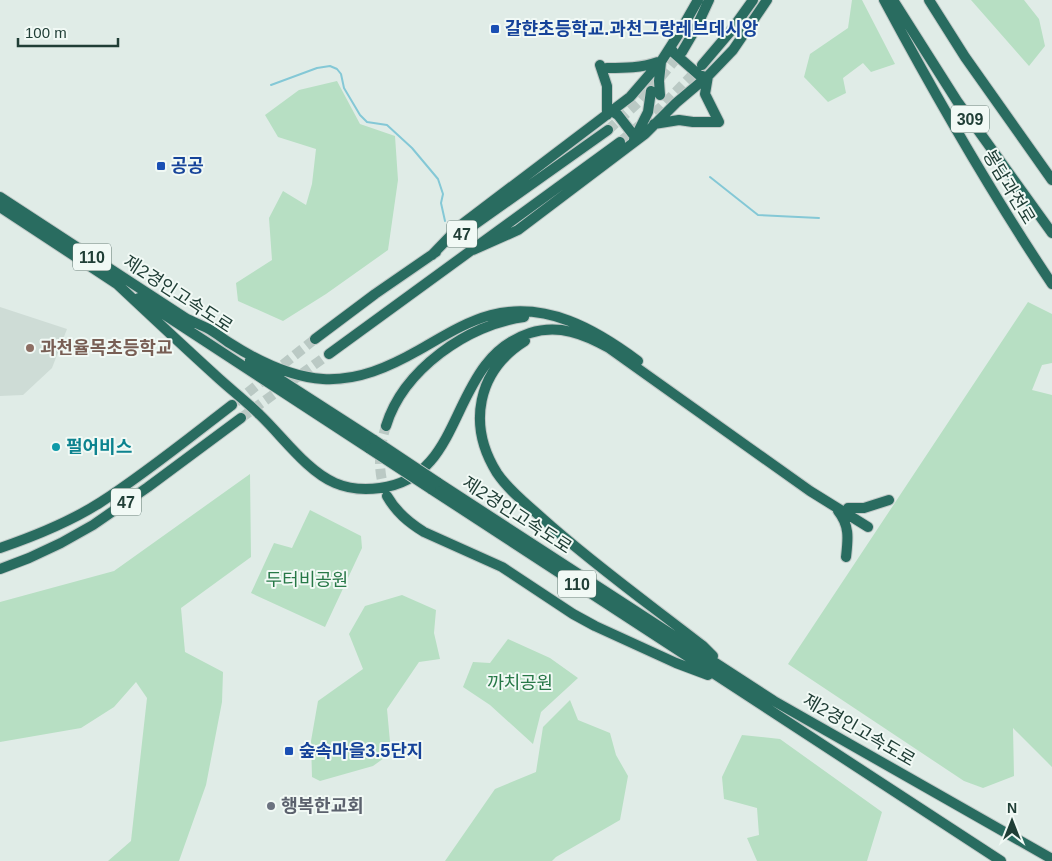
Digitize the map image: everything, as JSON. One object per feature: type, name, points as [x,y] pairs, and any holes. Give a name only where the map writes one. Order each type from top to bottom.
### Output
[{"type":"highway","points":[[432,255],[460,225],[630,97],[661,61],[698,0]]},
{"type":"highway","points":[[682,52],[709,0]]},
{"type":"highway","points":[[702,65],[730,32],[753,0]]},
{"type":"highway","points":[[472,250],[518,230],[654,124],[707,77],[732,50],[767,0]]},
{"type":"highway","name":"봉담과천로","points":[[884,0],[943,108],[1009,220],[1052,284]]},
{"type":"highway","name":"봉담과천로","points":[[893,0],[957,101],[1052,233]]},
{"type":"highway","name":"봉담과천로","points":[[929,0],[965,57],[1052,180]]},
{"type":"highway","points":[[671,46],[674,53],[686,64],[699,75],[707,77]]},
{"type":"highway","points":[[609,113],[604,66],[646,66],[661,61]]},
{"type":"highway","points":[[633,141],[656,93],[661,61]]},
{"type":"highway","points":[[654,124],[678,120],[719,122],[705,94],[707,77]]},
{"type":"highway","points":[[609,113],[618,115],[633,141]]},
{"type":"highway","name":"47","points":[[316,339],[376,294],[608,130]]},
{"type":"highway","name":"47","points":[[329,354],[620,142]]},
{"type":"highway","name":"제2경인고속도로","points":[[0,197],[185,318],[372,445]]},
{"type":"highway","name":"제2경인고속도로","points":[[0,207],[434,485],[724,675],[771,712],[1001,861]]},
{"type":"highway","points":[[116,283],[260,415],[313,468],[329,480],[351,487],[377,488],[395,485],[413,478],[422,472],[442,445],[482,368],[499,350],[518,338],[537,331],[558,330],[583,335],[609,348],[834,507],[870,524],[782,465],[616,345],[584,326],[562,318],[521,312],[491,315],[455,330],[385,368],[354,377],[330,379],[301,375],[276,367],[248,354],[210,329],[185,318]]},
{"type":"highway","points":[[386,426],[400,397],[419,373],[443,351],[460,340],[480,329],[511,319],[542,316],[562,318]]},
{"type":"highway","points":[[609,348],[581,338],[552,334],[525,341],[512,350],[496,366],[484,390],[480,412],[484,443],[496,471],[512,491],[559,533],[703,646],[724,675]]},
{"type":"highway","name":"47","points":[[0,548],[30,538],[99,503],[144,472],[232,404]]},
{"type":"highway","name":"47","points":[[0,569],[61,543],[93,525],[241,418]]},
{"type":"highway","points":[[387,496],[398,513],[414,526],[434,537],[502,567],[585,621],[676,663],[724,675]]},
{"type":"highway","points":[[848,508],[864,508],[889,500]]},
{"type":"highway","points":[[834,507],[844,519],[847,527],[846,557]]},
{"type":"highway","name":"제2경인고속도로","points":[[724,675],[774,701],[1052,859]]},
{"type":"shaded area","name":"과천율목초등학교","points":[[0,307],[67,329],[52,368],[23,395],[0,396]]},
{"type":"green space","points":[[852,0],[862,0],[895,64],[871,72],[863,63],[843,78],[846,93],[828,102],[804,77],[810,54],[848,28]]},
{"type":"green space","points":[[971,0],[1024,0],[1039,19],[1045,46],[1029,66]]},
{"type":"green space","points":[[337,81],[360,124],[395,136],[398,180],[388,250],[326,294],[283,321],[238,301],[236,283],[272,260],[269,218],[283,191],[306,205],[312,184],[316,149],[278,137],[265,115],[299,90]]},
{"type":"green space","points":[[1028,302],[1052,314],[1052,363],[1042,365],[1032,390],[1052,395],[1052,767],[1013,728],[1014,776],[983,788],[964,781],[788,664]]},
{"type":"green space","points":[[250,474],[251,557],[181,608],[185,652],[223,672],[222,702],[206,785],[179,861],[108,861],[131,841],[147,698],[136,682],[114,707],[81,728],[0,742],[0,602],[114,571]]},
{"type":"green space","name":"두터비공원","points":[[310,510],[361,536],[362,548],[325,627],[251,593],[274,543],[292,548]]},
{"type":"green space","points":[[402,595],[436,610],[434,633],[440,659],[419,662],[387,709],[391,753],[373,766],[320,781],[312,777],[311,741],[318,701],[363,669],[349,634],[365,606]]},
{"type":"green space","name":"까치공원","points":[[508,639],[550,658],[578,678],[541,712],[533,744],[490,705],[463,687],[473,662],[490,663]]},
{"type":"green space","points":[[570,700],[578,720],[610,733],[616,755],[628,776],[620,820],[552,861],[445,861],[495,789],[536,772],[543,727]]},
{"type":"green space","points":[[742,735],[780,739],[882,812],[867,861],[757,861],[747,838],[759,835],[757,808],[724,799],[722,777]]},
{"type":"waterway","points":[[271,85],[317,68],[330,66],[337,69],[341,74],[344,88],[360,115],[367,122],[387,125],[412,148],[438,179],[443,194],[441,203],[445,221]]},
{"type":"waterway","points":[[710,177],[758,215],[819,218]]},
{"type":"tunnel","points":[[608,130],[641,100],[682,52]]},
{"type":"tunnel","points":[[620,142],[661,107],[701,66]]},
{"type":"tunnel","points":[[236,402],[315,339]]},
{"type":"tunnel","points":[[241,418],[329,354]]},
{"type":"tunnel","points":[[386,426],[382,443],[380,468],[386,493]]},
{"type":"place","name":"갈햔초등학교.과천그랑레브데시앙","points":[[495,29]]},
{"type":"place","name":"공공","points":[[161,166]]},
{"type":"place","name":"과천율목초등학교","points":[[30,348]]},
{"type":"place","name":"펄어비스","points":[[56,447]]},
{"type":"place","name":"숲속마을3.5단지","points":[[289,751]]},
{"type":"place","name":"행복한교회","points":[[271,806]]}]
